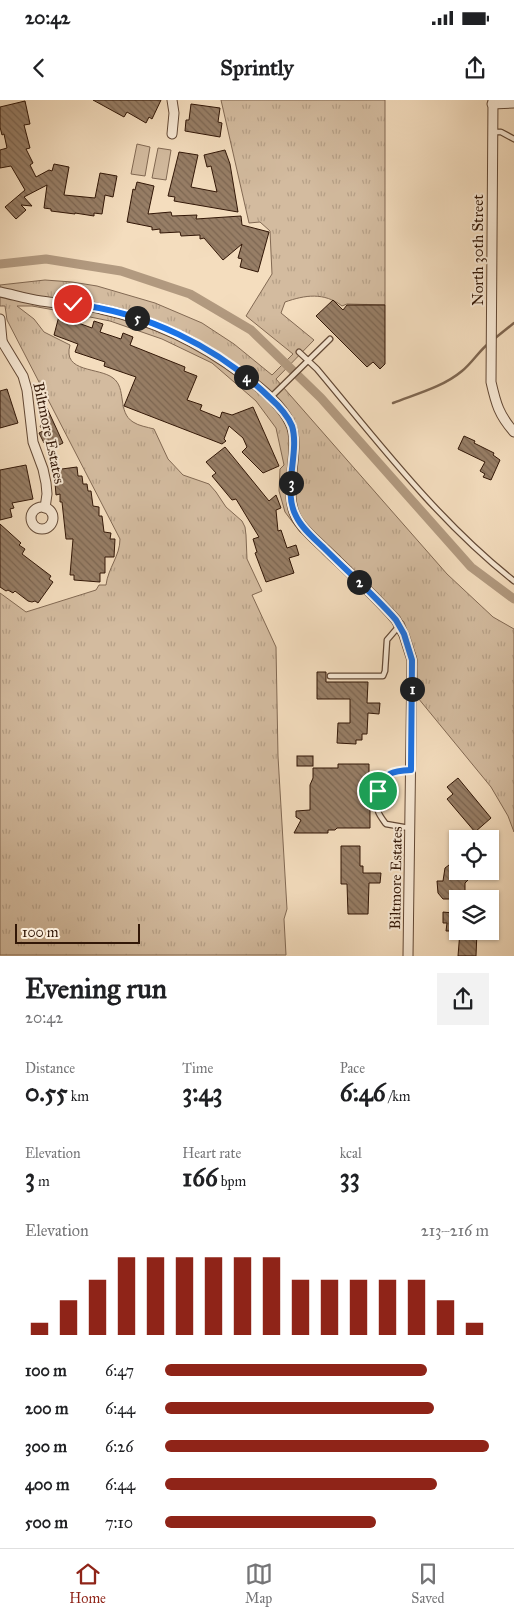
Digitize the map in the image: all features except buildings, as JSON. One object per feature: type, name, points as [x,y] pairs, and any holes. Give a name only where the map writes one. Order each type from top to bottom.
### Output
[{"type":"street","points":[[172,100],[174,113],[172,134]]},
{"type":"street","points":[[492,102],[514,103]]},
{"type":"street","name":"North 30th Street","points":[[492,102],[492,382],[495,400],[503,419],[514,432]]},
{"type":"street","name":"Biltmore Estates","points":[[0,303],[1,292],[40,301],[103,309],[158,326],[186,338],[216,356],[250,380],[285,414],[293,432],[291,498],[296,518],[400,625],[412,660],[408,956]]},
{"type":"street","name":"Biltmore Estates","points":[[0,320],[1,339],[23,376],[27,390],[33,442],[46,483],[45,508]]},
{"type":"lane","points":[[492,132],[501,132],[514,139]]},
{"type":"lane","points":[[270,398],[330,339]]},
{"type":"lane","points":[[299,352],[441,515],[488,560],[514,581]]},
{"type":"lane","points":[[330,676],[383,676],[385,672],[387,640],[400,625]]},
{"type":"lane","points":[[410,828],[386,824],[378,811],[378,791],[388,774],[397,770],[411,770]]},
{"type":"green space","points":[[221,100],[385,100],[385,305],[347,304],[342,306],[328,298],[314,296],[285,302],[281,313],[314,340],[276,379],[447,574],[493,617],[514,629],[514,832],[508,816],[491,787],[418,698],[416,656],[404,622],[347,564],[300,532],[285,512],[279,491],[280,469],[284,465],[276,428],[256,401],[212,363],[162,339],[110,321],[32,306],[17,306],[34,319],[44,332],[70,345],[69,354],[71,360],[76,365],[113,378],[120,388],[123,406],[128,418],[133,422],[154,429],[168,459],[183,475],[209,484],[226,507],[242,521],[245,527],[247,559],[262,591],[252,595],[276,647],[278,756],[287,909],[284,919],[286,955],[0,955],[0,593],[26,612],[96,590],[99,585],[106,585],[118,551],[120,539],[7,320],[5,306],[0,306],[0,285],[45,280],[72,282],[97,286],[155,303],[202,323],[234,344],[272,375],[293,354],[246,316],[272,274],[270,231],[260,222],[249,223]]},
{"type":"green space","points":[[137,144],[150,147],[145,176],[131,174]]},
{"type":"green space","points":[[158,148],[171,150],[166,180],[152,178]]},
{"type":"waterway","points":[[0,264],[46,259],[121,271],[190,294],[251,330],[321,398],[471,567],[514,599]]},
{"type":"waterway","points":[[494,339],[514,323]]},
{"type":"waterway","points":[[393,403],[429,390],[455,377],[489,343]]},
{"type":"route","points":[[73,304],[103,309],[132,317],[186,338],[250,380],[285,414],[291,424],[294,439],[291,498],[296,518],[396,620],[404,634],[412,660],[411,770],[397,770],[388,774],[378,791]]}]
